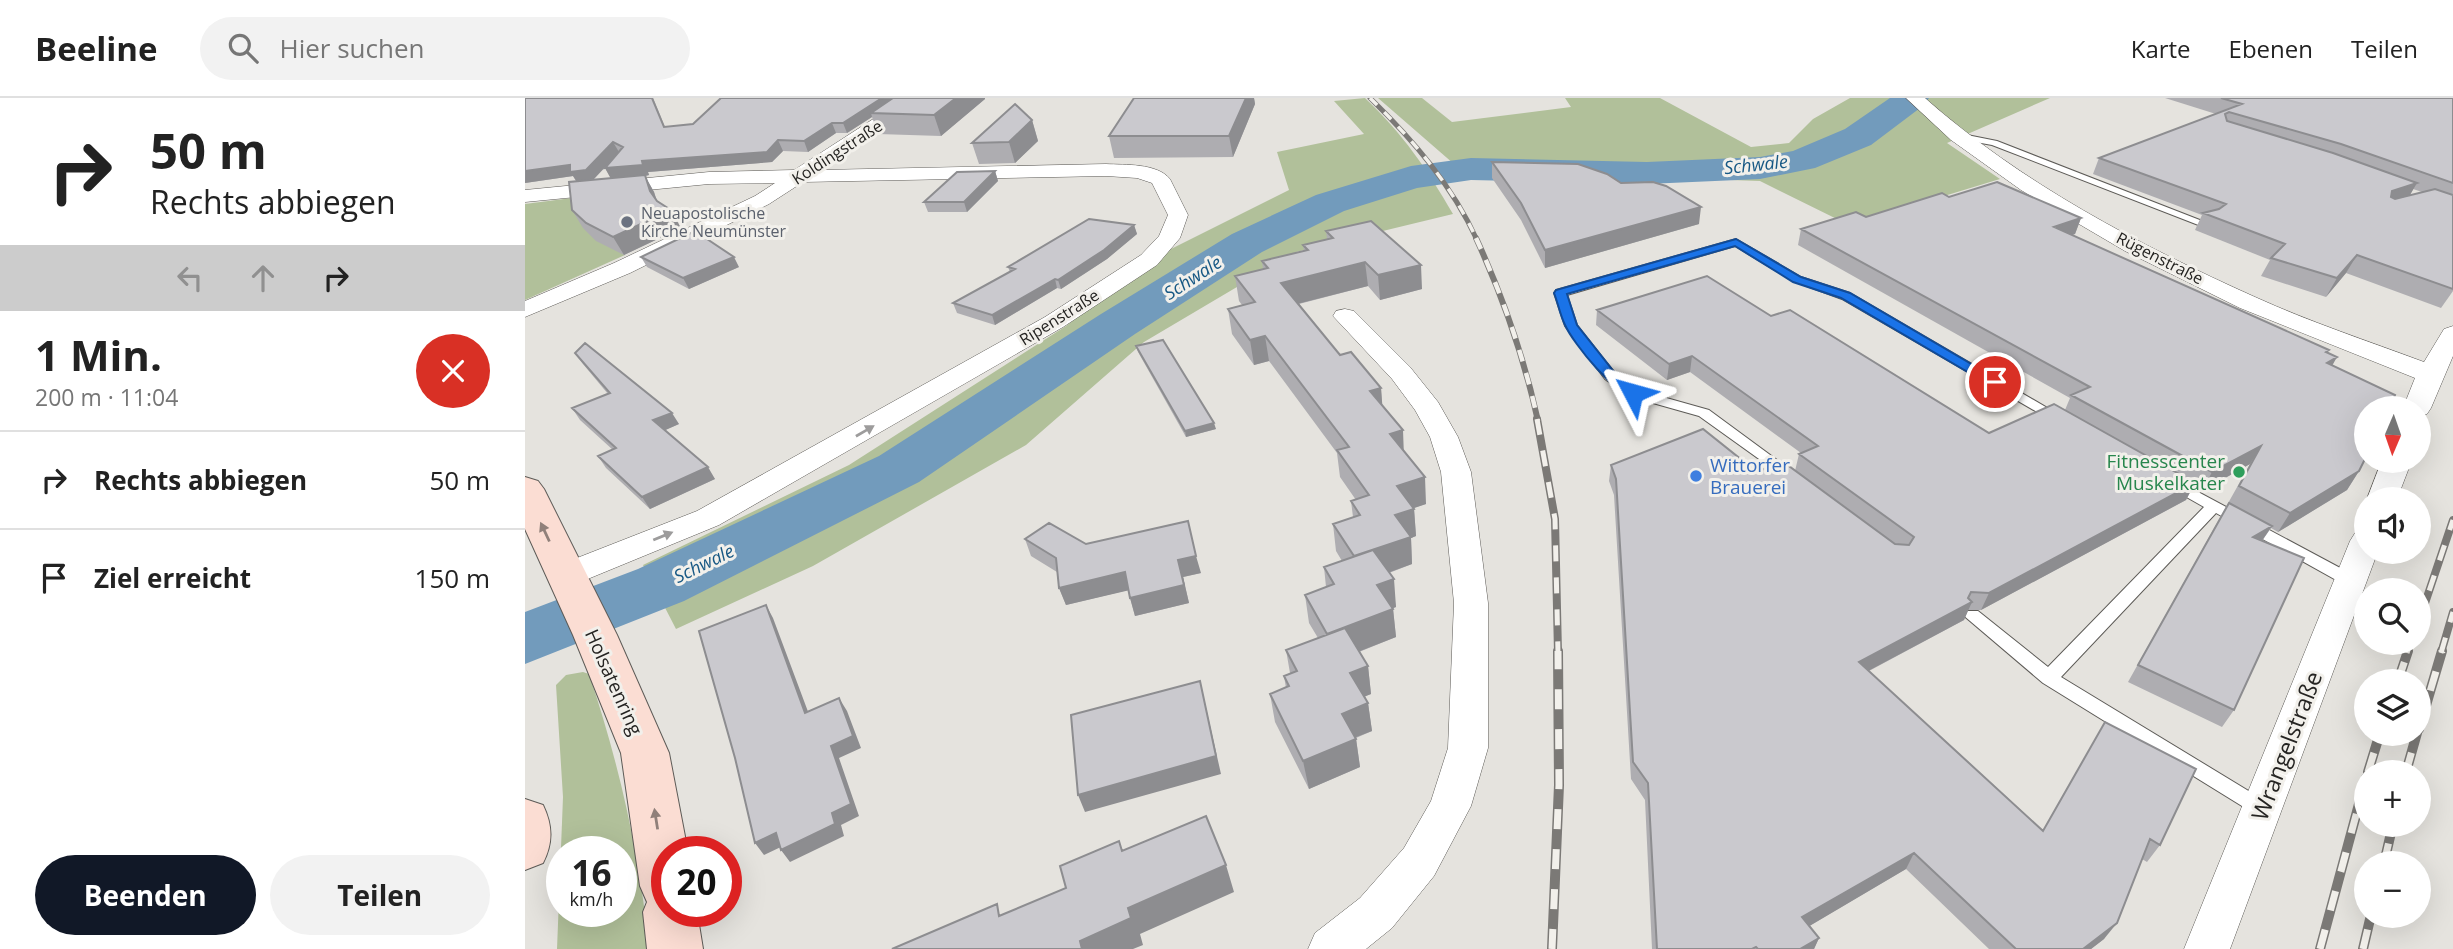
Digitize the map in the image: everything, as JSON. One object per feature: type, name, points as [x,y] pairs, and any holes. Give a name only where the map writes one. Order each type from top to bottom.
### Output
[{"type":"main road","name":"Holsatenring","points":[[525,489],[595,635],[645,752],[659,836]]},
{"type":"main road","points":[[525,821],[525,848]]},
{"type":"main road","points":[[672,927],[675,949]]},
{"type":"street","name":"Koldingstraße","points":[[525,310],[708,228],[805,174],[918,98]]},
{"type":"street","name":"Rügenstraße","points":[[1921,104],[1957,136],[2028,186],[2133,246],[2248,303],[2430,374]]},
{"type":"street","name":"Ripenstraße","points":[[569,584],[719,512],[1054,322],[1149,260],[1169,238],[1178,215],[1160,179],[1139,172],[805,174]]},
{"type":"street","points":[[525,196],[600,183],[805,174]]},
{"type":"street","points":[[1331,949],[1376,913],[1419,862],[1450,806],[1468,748],[1471,603],[1456,472],[1444,437],[1428,408],[1401,373],[1345,316]]},
{"type":"street","points":[[2422,396],[2430,374],[2453,334]]},
{"type":"street","name":"Wrangelstraße","points":[[2207,949],[2357,564]]},
{"type":"lane","points":[[1957,136],[1994,143],[2205,224]]},
{"type":"lane","points":[[1801,484],[1704,412],[1633,393],[1610,376],[1571,326],[1560,293],[1736,242],[1797,279],[1846,296],[2075,428]]},
{"type":"lane","points":[[2156,475],[2351,581]]},
{"type":"lane","points":[[2049,678],[2214,506]]},
{"type":"lane","points":[[1972,615],[2049,678],[2263,810]]},
{"type":"green space","points":[[1365,98],[1413,153],[1453,214],[1296,252],[1144,342],[1026,445],[813,566],[676,629],[643,565],[849,465],[1066,326],[1149,260],[1289,190],[1277,152],[1364,134],[1334,101]]},
{"type":"green space","points":[[1378,98],[1422,98],[1452,122],[1571,107],[1565,98],[1660,98],[1751,147],[1789,143],[1813,119],[1850,98],[2050,98],[1947,143],[2000,179],[1849,225],[1760,181],[1462,171]]},
{"type":"green space","points":[[595,195],[625,255],[525,300],[525,204]]},
{"type":"green space","points":[[583,672],[589,674],[619,776],[632,836],[561,836],[563,797],[556,685],[566,675]]},
{"type":"green space","points":[[637,862],[649,949],[557,949],[558,927],[637,927]]},
{"type":"building","points":[[525,98],[652,98],[664,127],[693,124],[721,98],[882,98],[843,123],[832,123],[804,141],[778,140],[767,152],[642,161],[643,165],[605,168],[623,147],[613,142],[586,170],[570,172],[570,165],[525,171]]},
{"type":"building","points":[[893,98],[956,98],[934,115],[871,113]]},
{"type":"building","points":[[1134,98],[1246,98],[1229,136],[1109,136]]},
{"type":"building","points":[[2221,98],[2453,98],[2453,183],[2341,144],[2229,112],[2225,114],[2227,121],[2333,153],[2417,183],[2392,191],[2391,197],[2395,199],[2435,189],[2453,195],[2453,289],[2357,255],[2337,278],[2271,258],[2285,244],[2203,213],[2219,209],[2226,204],[2099,158],[2242,104]]},
{"type":"building","points":[[1015,104],[1032,120],[1009,142],[972,143]]},
{"type":"building","points":[[1492,162],[1578,164],[1607,174],[1621,183],[1653,182],[1666,186],[1701,207],[1545,250],[1521,203]]},
{"type":"building","points":[[995,171],[964,202],[924,202],[957,172]]},
{"type":"building","points":[[645,175],[650,191],[657,201],[671,210],[613,237],[586,223],[572,210],[569,182]]},
{"type":"building","points":[[1997,182],[2081,218],[2054,227],[2329,350],[2326,352],[2337,357],[2327,363],[2395,395],[2354,396],[2356,473],[2290,513],[2239,486],[2261,446],[2212,472],[2071,395],[2090,387],[1801,229],[1856,212],[1866,217],[1942,193],[1949,197]]},
{"type":"building","points":[[1089,219],[1134,225],[1104,250],[1058,280],[1055,279],[992,315],[953,303],[1015,269],[1008,267]]},
{"type":"building","points":[[1371,221],[1421,265],[1378,275],[1365,262],[1281,283],[1340,355],[1351,352],[1381,388],[1370,391],[1403,430],[1390,434],[1425,477],[1397,486],[1414,509],[1395,515],[1411,537],[1354,556],[1333,524],[1360,515],[1351,501],[1369,495],[1337,450],[1349,447],[1265,336],[1250,340],[1228,309],[1255,302],[1235,276],[1268,268],[1262,261],[1308,250],[1303,245],[1333,238],[1326,231]]},
{"type":"building","points":[[695,231],[734,257],[683,278],[641,257]]},
{"type":"building","points":[[1707,276],[1771,316],[1790,310],[1989,433],[2054,404],[2195,483],[1989,593],[1971,592],[1968,598],[1972,602],[1859,662],[2043,831],[2105,722],[2196,769],[2160,845],[2150,839],[2117,923],[2083,949],[2016,949],[1914,853],[1802,917],[1819,938],[1800,949],[1657,949],[1648,783],[1633,762],[1616,479],[1611,465],[1703,429],[1757,472],[1782,461],[1895,544],[1909,545],[1914,537],[1799,454],[1818,446],[1692,356],[1669,364],[1597,310]]},
{"type":"building","points":[[1163,340],[1214,423],[1185,431],[1136,346]]},
{"type":"building","points":[[585,343],[672,413],[653,420],[708,467],[642,497],[598,456],[616,448],[572,408],[610,393],[575,353]]},
{"type":"building","points":[[2229,503],[2272,526],[2253,537],[2304,558],[2234,710],[2138,665]]},
{"type":"building","points":[[1188,521],[1196,556],[1178,560],[1184,585],[1130,598],[1125,572],[1059,588],[1056,558],[1025,539],[1049,523],[1086,544]]},
{"type":"building","points":[[1373,550],[1394,579],[1377,585],[1393,609],[1327,634],[1305,595],[1334,584],[1324,567]]},
{"type":"building","points":[[766,605],[805,713],[839,698],[853,736],[831,746],[851,804],[832,813],[835,824],[781,850],[776,833],[755,843],[735,758],[699,631]]},
{"type":"building","points":[[1345,628],[1368,666],[1350,673],[1368,703],[1342,714],[1356,739],[1303,761],[1270,694],[1289,686],[1284,676],[1297,671],[1286,650]]},
{"type":"building","points":[[1200,681],[1216,756],[1078,795],[1071,715]]},
{"type":"building","points":[[1206,816],[1226,865],[1128,908],[1131,918],[1080,941],[1082,949],[892,949],[997,904],[999,916],[1066,888],[1060,866],[1119,841],[1122,851]]},
{"type":"waterway","name":"Schwale","points":[[525,639],[661,585],[899,469],[1118,324],[1247,243],[1330,203],[1411,177],[1471,169],[1647,173],[1760,168],[1802,160],[1858,137],[1912,98]]},
{"type":"railway","points":[[1370,98],[1430,164],[1456,201],[1476,238]]},
{"type":"railway","points":[[1476,238],[1512,328],[1538,421]]},
{"type":"railway","points":[[1537,419],[1555,519],[1558,653]]},
{"type":"railway","points":[[2431,585],[2453,520]]},
{"type":"railway","points":[[2441,653],[2453,612]]},
{"type":"railway","points":[[1552,949],[1559,785],[1558,651]]},
{"type":"railway","points":[[2431,688],[2442,651]]},
{"type":"railway","points":[[2402,669],[2407,655]]},
{"type":"railway","points":[[2372,760],[2376,746]]},
{"type":"railway","points":[[2409,760],[2413,746]]},
{"type":"railway","points":[[2320,949],[2354,823]]},
{"type":"railway","points":[[2387,851],[2390,837]]},
{"type":"railway","points":[[2363,949],[2368,928]]},
{"type":"place","name":"Neuapostolische Kirche Neumünster","points":[[627,222]]},
{"type":"place","name":"Fitnesscenter Muskelkater","points":[[2239,472]]},
{"type":"place","name":"Wittorfer Brauerei","points":[[1696,476]]},
{"type":"route","points":[[1633,393],[1610,376],[1571,326],[1560,293],[1736,242],[1797,279],[1846,296],[1995,382]]}]
